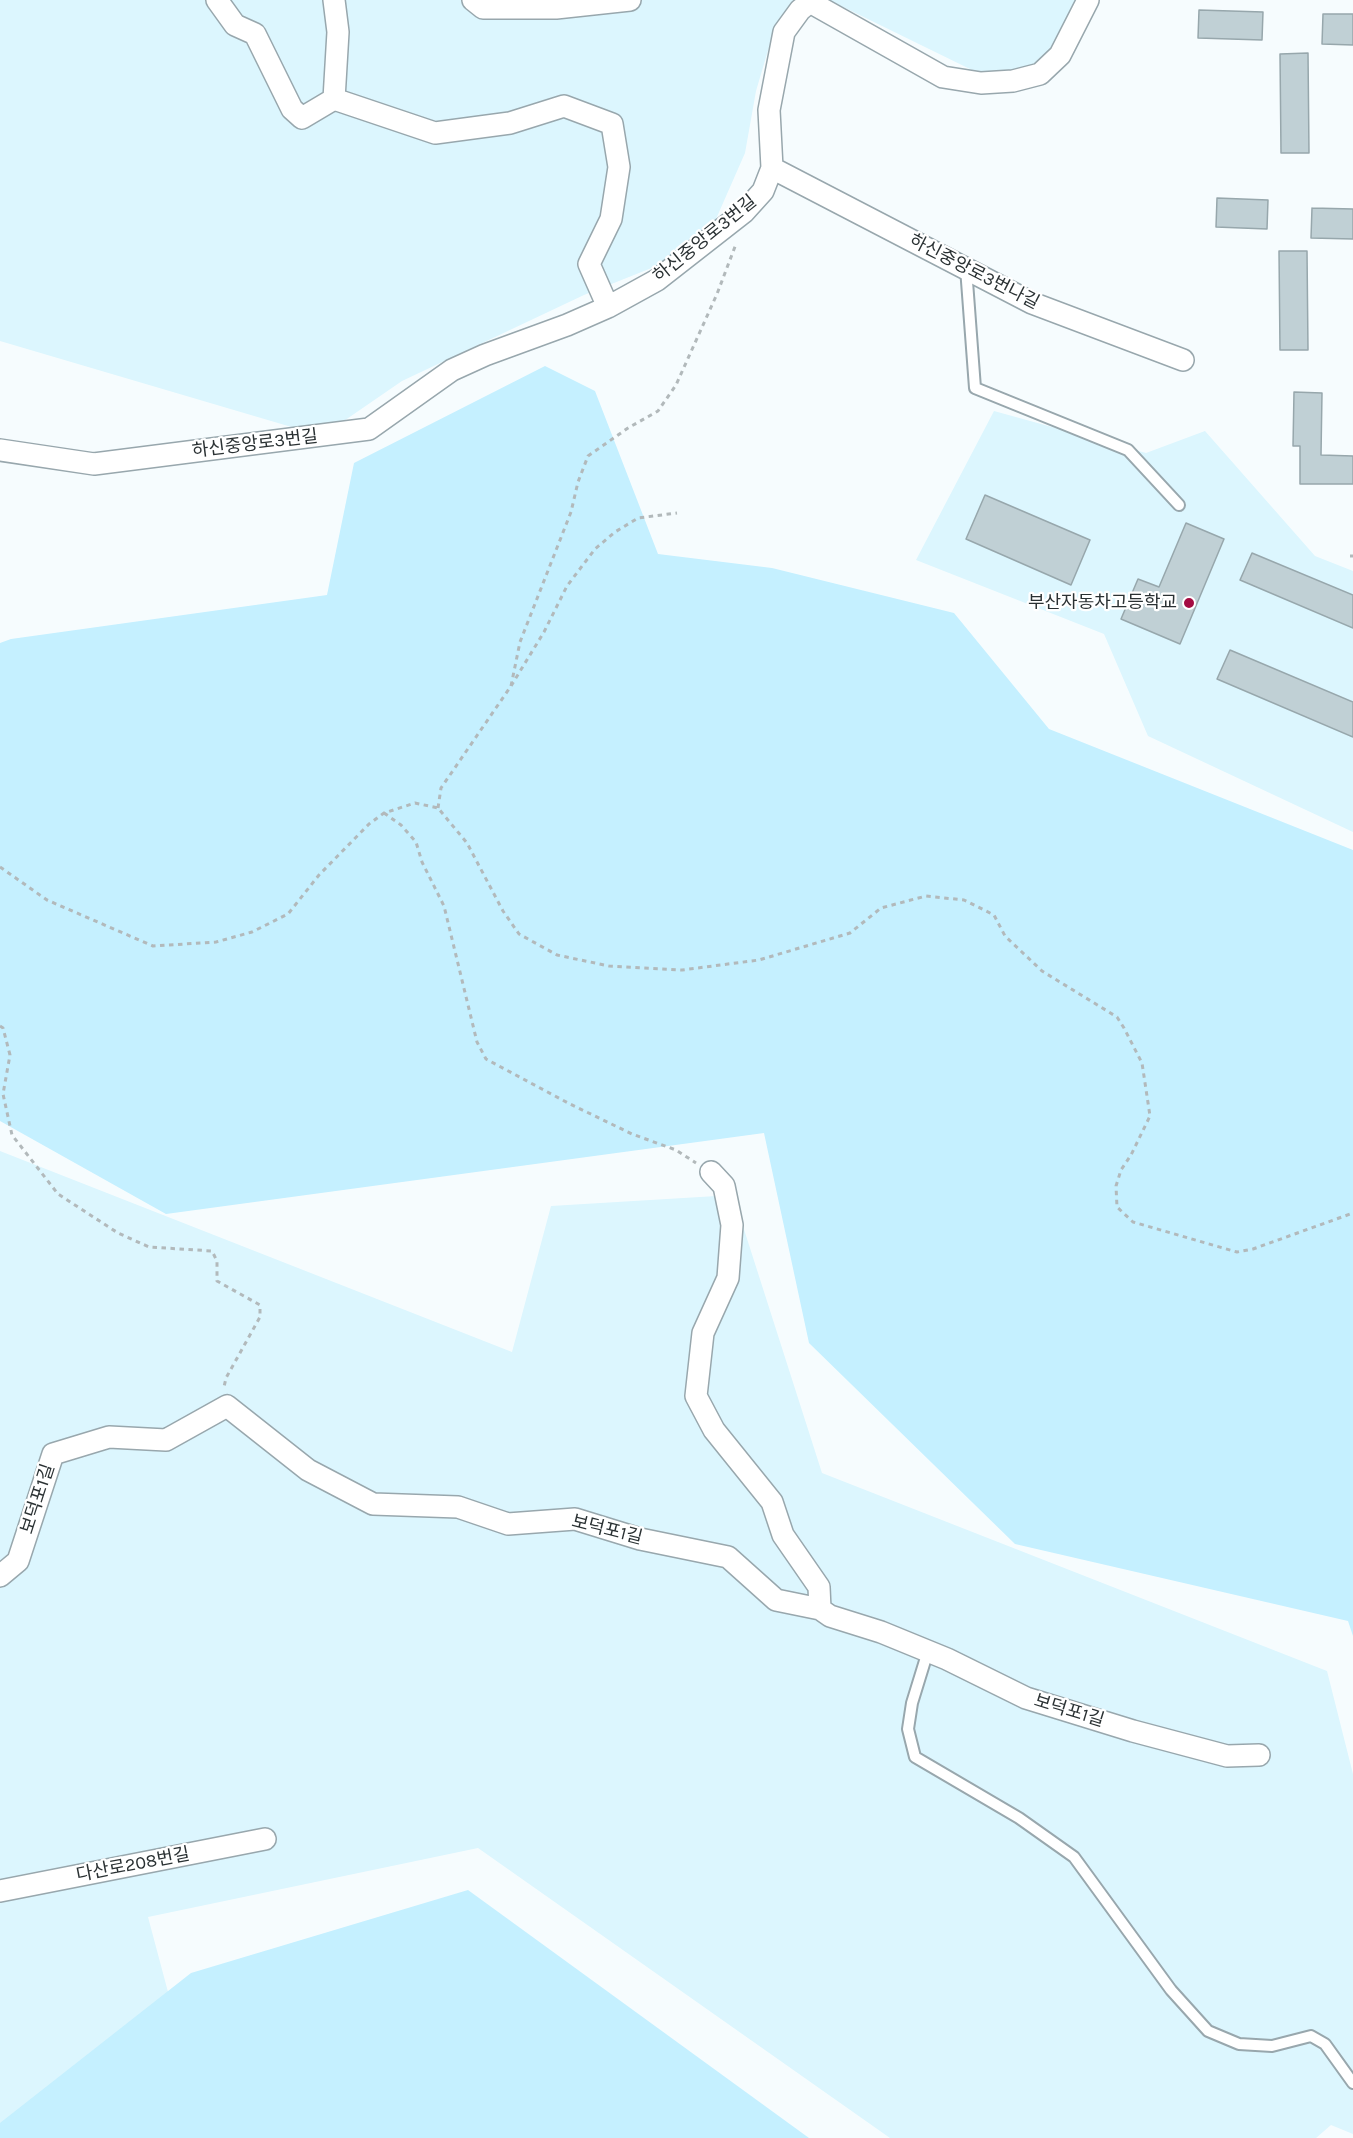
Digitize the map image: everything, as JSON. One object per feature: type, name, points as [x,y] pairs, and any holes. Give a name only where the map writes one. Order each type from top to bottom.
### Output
[{"type":"street","points":[[217,0],[235,25],[255,34],[292,109],[302,118],[334,99],[435,133],[510,123],[564,106],[612,124],[620,167],[611,219],[589,264],[608,307]]},
{"type":"street","points":[[334,0],[338,32],[334,99]]},
{"type":"street","points":[[473,0],[483,8],[556,8],[630,0]]},
{"type":"street","name":"하신중앙로3번길","points":[[0,450],[94,464],[369,429],[452,370],[608,307],[657,280],[744,212],[763,191],[772,168],[770,110],[784,32],[807,1],[943,77],[981,83],[1013,81],[1040,74],[1060,55],[1088,0]]},
{"type":"street","name":"하신중앙로3번나길","points":[[772,168],[1032,303],[1183,360]]},
{"type":"street","points":[[711,1172],[724,1186],[732,1225],[728,1278],[703,1333],[696,1396],[714,1430],[772,1502],[783,1535],[819,1587],[820,1609]]},
{"type":"street","name":"보덕포1길","points":[[0,1576],[18,1561],[53,1454],[109,1437],[166,1440],[227,1406],[308,1470],[373,1504],[458,1507],[508,1524],[575,1519],[640,1539],[728,1557],[776,1600],[820,1609],[830,1616],[881,1632],[928,1651],[1026,1698],[1227,1756],[1259,1755]]},
{"type":"street","name":"다산로208번길","points":[[0,1891],[265,1839]]},
{"type":"lane","points":[[966,268],[975,388],[1128,450],[1179,505]]},
{"type":"lane","points":[[928,1651],[912,1703],[908,1729],[915,1757],[1019,1818],[1074,1857],[1171,1990],[1208,2031],[1239,2044],[1272,2046],[1311,2036],[1325,2044],[1353,2082]]},
{"type":"path","points":[[511,686],[520,642],[572,512],[578,482],[588,456],[628,428],[658,411],[676,385],[717,294],[736,243]]},
{"type":"path","points":[[438,808],[441,788],[511,686],[544,633],[567,586],[595,549],[615,532],[638,518],[677,513]]},
{"type":"path","points":[[0,867],[47,900],[153,946],[216,942],[252,932],[288,914],[319,874],[369,824],[384,813],[415,803],[438,808],[466,843],[503,911],[519,934],[557,955],[609,966],[682,970],[759,960],[849,933],[881,908],[926,896],[964,900],[994,915],[1005,936],[1042,971],[1118,1017],[1124,1028],[1142,1063],[1150,1116],[1121,1170],[1116,1186],[1117,1206],[1133,1222],[1237,1252],[1253,1249],[1353,1213]]},
{"type":"path","points":[[384,813],[401,825],[416,842],[422,862],[444,906],[477,1042],[486,1059],[632,1134],[676,1150],[711,1172]]},
{"type":"path","points":[[0,1026],[3,1028],[10,1055],[3,1094],[12,1135],[58,1194],[117,1233],[148,1247],[212,1251],[217,1261],[217,1281],[260,1305],[260,1317],[226,1378],[224,1391],[227,1406]]},
{"type":"shaded area","points":[[0,0],[798,0],[774,30],[756,91],[745,153],[716,219],[664,263],[584,295],[402,381],[322,436],[0,341]]},
{"type":"shaded area","points":[[829,0],[1077,0],[1054,44],[1033,67],[993,75],[974,71]]},
{"type":"shaded area","points":[[545,366],[595,391],[658,554],[772,568],[954,613],[1049,729],[1353,850],[1353,1636],[1348,1621],[1015,1544],[809,1343],[764,1133],[166,1214],[0,1121],[0,643],[11,639],[327,595],[354,463]]},
{"type":"shaded area","name":"부산자동차고등학교","points":[[994,411],[1146,453],[1205,431],[1315,556],[1353,571],[1353,832],[1148,736],[1104,634],[916,560]]},
{"type":"shaded area","points":[[0,1151],[512,1352],[551,1206],[733,1195],[822,1473],[1327,1671],[1353,1774],[1353,2134],[1331,2125],[1316,2138],[890,2138],[478,1848],[148,1917],[196,2097],[0,2138]]},
{"type":"shaded area","points":[[468,1890],[809,2138],[0,2138],[0,2123],[191,1973]]},
{"type":"building","points":[[1199,10],[1263,12],[1262,40],[1198,38]]},
{"type":"building","points":[[1323,14],[1353,14],[1353,45],[1322,44]]},
{"type":"building","points":[[1308,53],[1309,153],[1281,153],[1280,54]]},
{"type":"building","points":[[1217,198],[1268,200],[1267,229],[1216,227]]},
{"type":"building","points":[[1312,208],[1353,209],[1353,239],[1311,238]]},
{"type":"building","points":[[1279,251],[1307,251],[1308,350],[1280,350]]},
{"type":"building","points":[[1294,392],[1322,393],[1321,455],[1353,456],[1353,484],[1300,484],[1300,446],[1293,446]]},
{"type":"building","points":[[985,495],[1090,540],[1071,585],[966,539]]},
{"type":"building","points":[[1186,523],[1224,539],[1180,644],[1121,619],[1138,579],[1159,587]]},
{"type":"building","points":[[1252,553],[1353,595],[1353,628],[1240,580]]},
{"type":"building","points":[[1230,650],[1353,702],[1353,737],[1217,679]]},
{"type":"place","name":"부산자동차고등학교","points":[[1189,603]]}]
